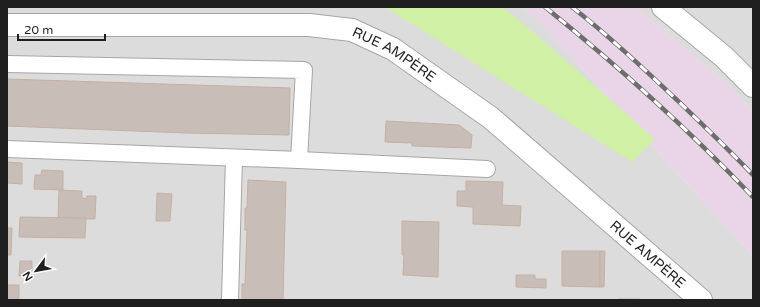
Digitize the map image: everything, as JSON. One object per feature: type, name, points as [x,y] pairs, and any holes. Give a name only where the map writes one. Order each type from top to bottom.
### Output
[{"type":"street","points":[[663,7],[724,57],[753,86]]},
{"type":"street","name":"RUE AMPÈRE","points":[[7,25],[309,25],[352,30],[393,49],[491,118],[701,300]]},
{"type":"lane","points":[[7,64],[304,70],[299,160]]},
{"type":"lane","points":[[7,149],[487,169]]},
{"type":"lane","points":[[230,300],[234,158]]},
{"type":"shaded area","points":[[7,7],[521,7],[535,17],[753,256],[753,300],[7,300]]},
{"type":"shaded area","points":[[521,7],[635,7],[731,87],[753,112],[753,256],[535,17]]},
{"type":"shaded area","points":[[635,7],[753,7],[753,112],[731,87]]},
{"type":"green space","points":[[385,7],[501,7],[518,19],[655,139],[632,162]]},
{"type":"building","points":[[7,79],[290,88],[289,135],[186,133],[7,126]]},
{"type":"building","points":[[386,121],[459,125],[472,135],[471,148],[412,146],[412,143],[385,142]]},
{"type":"building","points":[[7,162],[22,163],[22,184],[7,183]]},
{"type":"building","points":[[42,170],[63,171],[63,190],[34,189],[35,175],[41,175]]},
{"type":"building","points":[[248,180],[286,182],[283,300],[242,300],[242,284],[245,284],[247,230],[245,230],[245,208],[247,208]]},
{"type":"building","points":[[466,181],[503,182],[502,205],[521,206],[520,226],[473,224],[473,207],[457,206],[457,191],[466,191]]},
{"type":"building","points":[[59,190],[82,191],[82,198],[86,199],[87,196],[96,196],[95,219],[58,218]]},
{"type":"building","points":[[157,193],[172,194],[170,221],[156,221]]},
{"type":"building","points":[[20,217],[86,218],[85,238],[19,237]]},
{"type":"building","points":[[402,221],[439,222],[438,277],[403,275],[404,255],[402,255]]},
{"type":"building","points":[[7,228],[12,228],[11,255],[7,255]]},
{"type":"building","points":[[562,251],[600,251],[600,287],[562,286]]},
{"type":"building","points":[[600,251],[605,251],[604,287],[600,287]]},
{"type":"building","points":[[20,261],[32,261],[32,276],[19,276]]},
{"type":"building","points":[[516,275],[535,275],[535,279],[546,279],[546,288],[516,287]]},
{"type":"building","points":[[7,285],[19,285],[19,300],[7,300]]},
{"type":"building","points":[[639,299],[639,300],[618,300]]},
{"type":"railway","points":[[545,7],[652,99],[753,197]]},
{"type":"railway","points":[[572,7],[613,41],[651,76],[753,175]]}]
